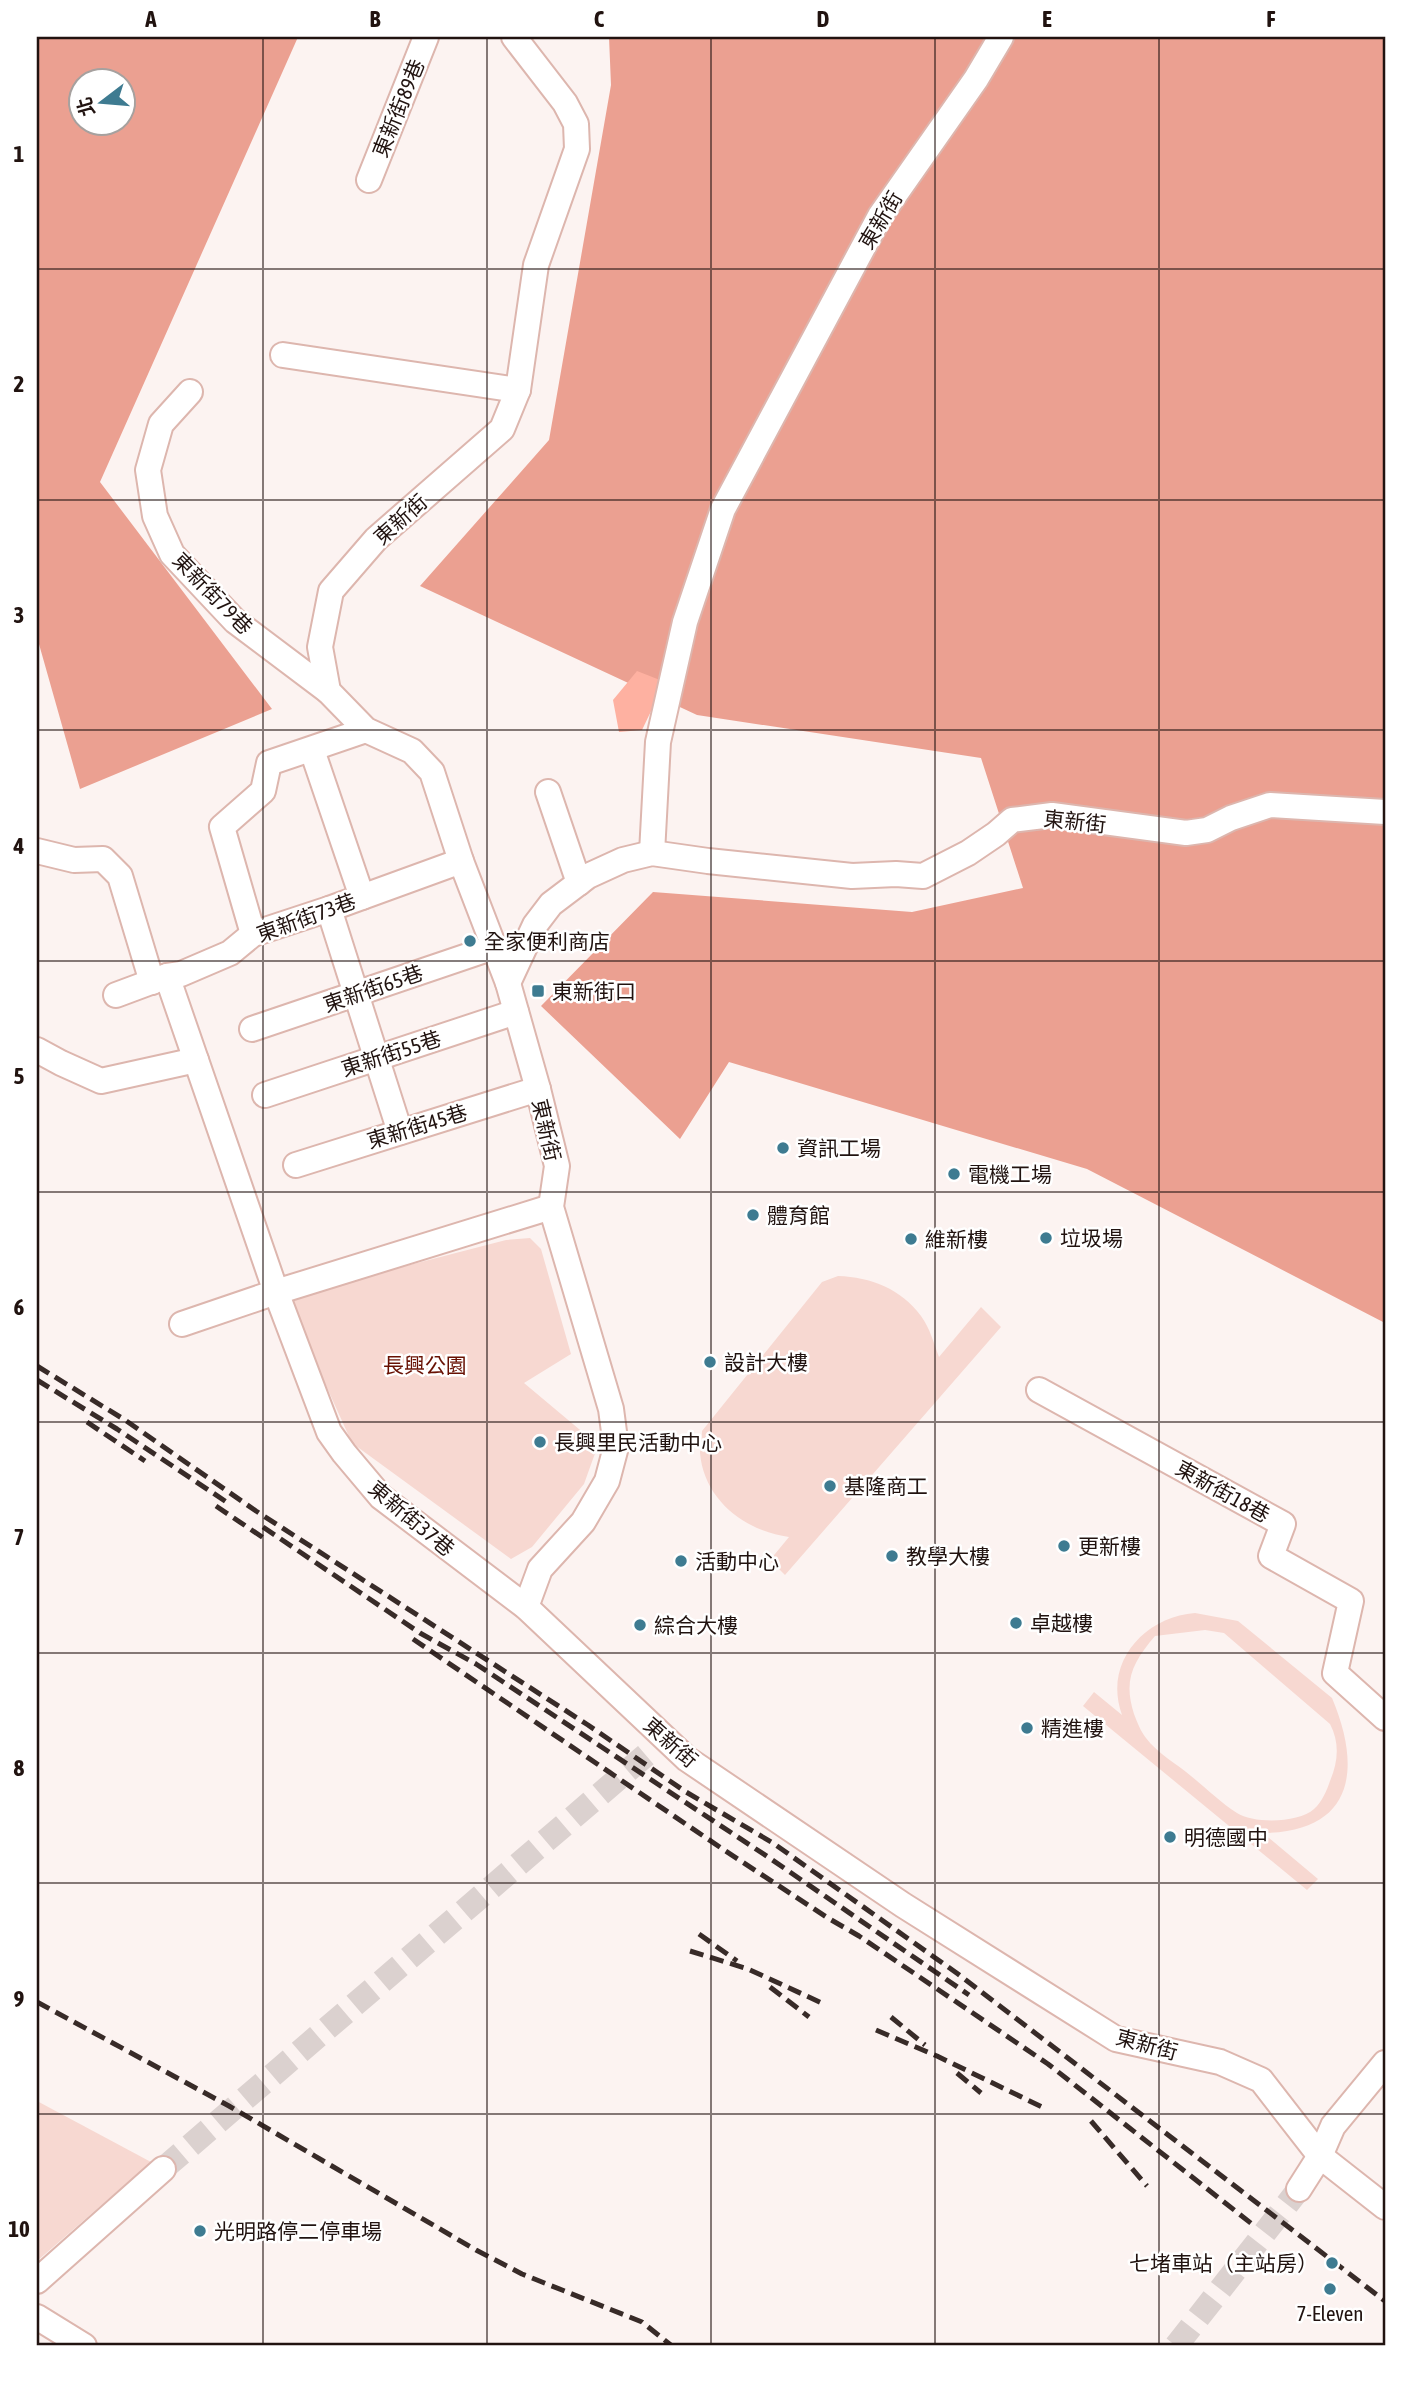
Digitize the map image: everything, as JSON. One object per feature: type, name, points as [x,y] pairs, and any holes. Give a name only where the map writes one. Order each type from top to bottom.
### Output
[{"type":"street","name":"東新街89巷","points":[[369,180],[426,37]]},
{"type":"street","name":"東新街","points":[[514,37],[565,103],[576,124],[577,149],[536,265],[518,390],[502,429],[376,539],[331,591],[320,647],[328,691],[366,730],[412,751],[432,772],[461,861],[508,983],[538,1089],[557,1166],[551,1207],[611,1409],[616,1447],[607,1481],[583,1522],[540,1569],[526,1607],[658,1743],[687,1759],[903,1905],[1116,2039],[1220,2062],[1261,2080],[1320,2156],[1385,2207]]},
{"type":"street","name":"東新街","points":[[652,853],[658,742],[685,622],[723,509],[880,216],[976,79],[1001,37]]},
{"type":"street","points":[[283,355],[518,390]]},
{"type":"street","name":"東新街79巷","points":[[190,391],[161,424],[148,470],[155,516],[172,554],[235,621],[328,691]]},
{"type":"street","points":[[253,934],[222,827],[263,791],[269,763],[366,730]]},
{"type":"street","points":[[312,750],[362,897]]},
{"type":"street","points":[[548,792],[579,883]]},
{"type":"street","name":"東新街","points":[[508,983],[535,925],[551,904],[588,876],[623,860],[652,853],[852,876],[923,876],[968,853],[1012,820],[1052,815],[1186,833],[1208,830],[1231,818],[1270,806],[1385,812]]},
{"type":"street","name":"東新街37巷","points":[[37,851],[74,860],[103,859],[120,876],[160,979],[196,1060],[276,1292],[329,1432],[381,1497],[526,1607]]},
{"type":"street","name":"東新街73巷","points":[[116,995],[181,974],[230,953],[253,934],[461,861]]},
{"type":"street","points":[[329,909],[400,1132]]},
{"type":"street","name":"東新街65巷","points":[[252,1029],[494,947]]},
{"type":"street","name":"東新街55巷","points":[[265,1095],[516,1012]]},
{"type":"street","points":[[37,1049],[101,1082],[196,1060]]},
{"type":"street","name":"東新街45巷","points":[[296,1165],[538,1089]]},
{"type":"street","points":[[182,1324],[551,1207]]},
{"type":"street","name":"東新街18巷","points":[[1039,1390],[1283,1524],[1271,1556],[1351,1601],[1335,1673],[1385,1718]]},
{"type":"street","points":[[1302,2185],[1334,2126],[1385,2063]]},
{"type":"street","points":[[37,2281],[163,2169]]},
{"type":"street","points":[[37,2317],[84,2346]]},
{"type":"green space","name":"長興公園","points":[[530,1238],[541,1249],[571,1354],[524,1383],[598,1445],[584,1484],[532,1547],[511,1559],[352,1443],[286,1297],[506,1240]]},
{"type":"green space","points":[[838,1276],[873,1282],[904,1298],[924,1321],[939,1357],[981,1307],[1001,1327],[785,1575],[770,1560],[789,1537],[757,1528],[718,1499],[703,1470],[700,1453],[702,1431],[822,1282]]},
{"type":"green space","points":[[1195,1613],[1238,1621],[1332,1698],[1347,1749],[1347,1772],[1343,1792],[1333,1809],[1316,1821],[1293,1830],[1263,1833],[1318,1879],[1307,1890],[1083,1706],[1094,1692],[1122,1715],[1118,1678],[1123,1661],[1144,1633],[1176,1616]],"holes":[[[1205,1630],[1224,1633],[1330,1724],[1337,1745],[1335,1767],[1322,1799],[1307,1814],[1288,1819],[1265,1820],[1237,1813],[1156,1749],[1139,1727],[1131,1702],[1130,1681],[1136,1663],[1155,1636]]]},
{"type":"green space","points":[[37,2101],[151,2162],[37,2261]]},
{"type":"shaded area","points":[[37,37],[298,37],[100,482],[272,709],[80,789],[37,637]]},
{"type":"shaded area","points":[[609,37],[1385,37],[1385,1323],[1087,1169],[729,1062],[680,1139],[541,1006],[653,892],[912,912],[1023,888],[981,758],[697,715],[420,586],[549,440],[611,85]]},
{"type":"shaded area","points":[[637,671],[665,682],[642,730],[619,732],[613,700]]},
{"type":"tunnel","points":[[163,2169],[654,1748]]},
{"type":"tunnel","points":[[1176,2346],[1299,2189]]},
{"type":"railway","points":[[37,1366],[125,1420],[256,1511],[588,1725],[686,1792],[773,1843],[958,1974],[1385,2301]]},
{"type":"railway","points":[[37,1380],[117,1429],[231,1505]]},
{"type":"railway","points":[[87,1422],[145,1461]]},
{"type":"railway","points":[[216,1506],[268,1541]]},
{"type":"railway","points":[[263,1527],[420,1633],[476,1664],[768,1857],[969,1995]]},
{"type":"railway","points":[[413,1639],[724,1850],[859,1936],[1048,2064],[1252,2224]]},
{"type":"railway","points":[[699,1934],[737,1961]]},
{"type":"railway","points":[[690,1951],[748,1969],[824,2004]]},
{"type":"railway","points":[[770,1987],[809,2017]]},
{"type":"railway","points":[[37,2002],[229,2106],[476,2250],[522,2274],[642,2322],[672,2346]]},
{"type":"railway","points":[[891,2017],[925,2045]]},
{"type":"railway","points":[[876,2030],[1042,2107]]},
{"type":"railway","points":[[957,2073],[981,2093]]},
{"type":"railway","points":[[1091,2121],[1147,2186]]},
{"type":"place","name":"全家便利商店","points":[[470,941]]},
{"type":"place","name":"東新街口","points":[[538,991]]},
{"type":"place","name":"資訊工場","points":[[783,1148]]},
{"type":"place","name":"電機工場","points":[[954,1174]]},
{"type":"place","name":"體育館","points":[[753,1215]]},
{"type":"place","name":"垃圾場","points":[[1046,1238]]},
{"type":"place","name":"維新樓","points":[[911,1239]]},
{"type":"place","name":"設計大樓","points":[[710,1362]]},
{"type":"place","name":"長興里民活動中心","points":[[540,1442]]},
{"type":"place","name":"基隆商工","points":[[830,1486]]},
{"type":"place","name":"更新樓","points":[[1064,1546]]},
{"type":"place","name":"教學大樓","points":[[892,1556]]},
{"type":"place","name":"活動中心","points":[[681,1561]]},
{"type":"place","name":"卓越樓","points":[[1016,1623]]},
{"type":"place","name":"綜合大樓","points":[[640,1625]]},
{"type":"place","name":"精進樓","points":[[1027,1728]]},
{"type":"place","name":"明德國中","points":[[1170,1837]]},
{"type":"place","name":"光明路停二停車場","points":[[200,2231]]},
{"type":"place","name":"七堵車站（主站房）","points":[[1332,2263]]},
{"type":"place","name":"7-Eleven","points":[[1330,2289]]}]
